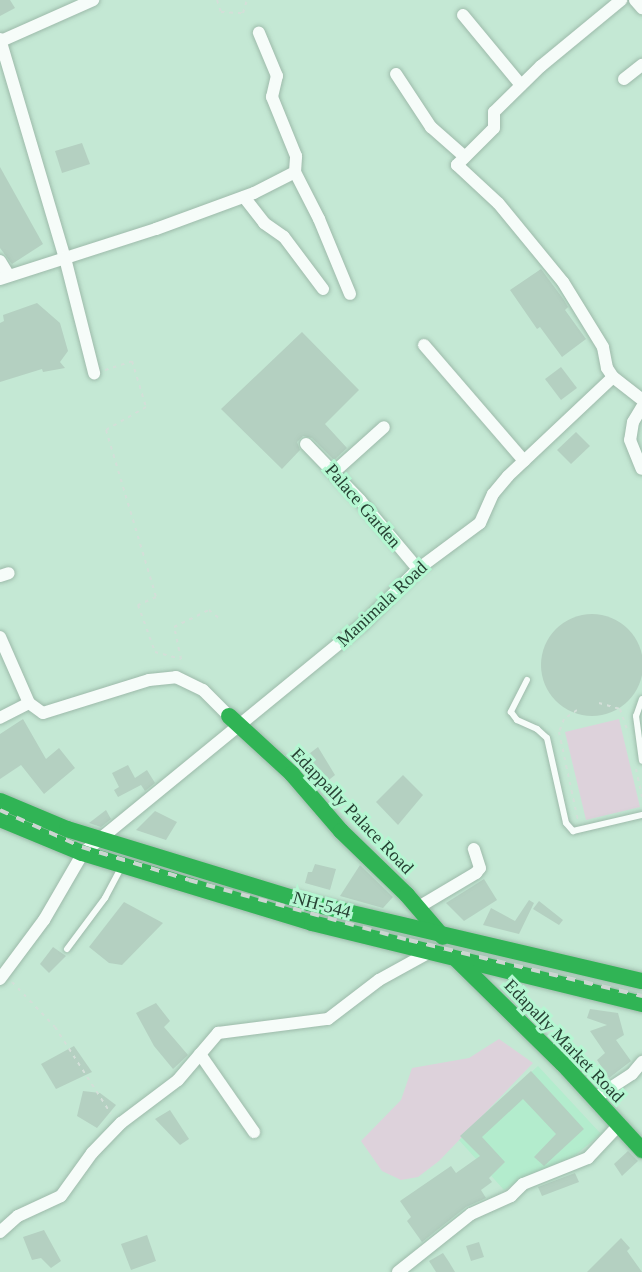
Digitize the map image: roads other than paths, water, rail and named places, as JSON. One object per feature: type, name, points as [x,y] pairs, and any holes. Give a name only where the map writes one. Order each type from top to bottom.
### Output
[{"type":"main road","name":"Edappally Palace Road","points":[[235,721],[292,774],[341,831],[443,937]]},
{"type":"main road","name":"NH-544","points":[[0,800],[67,829],[296,899],[443,937],[642,981]]},
{"type":"main road","name":"NH-544","points":[[0,818],[83,853],[312,923],[642,1004]]},
{"type":"main road","points":[[463,961],[471,943]]},
{"type":"main road","name":"Edapally Market Road","points":[[463,961],[642,1150]]},
{"type":"street","points":[[93,0],[1,40],[65,258],[94,373]]},
{"type":"street","points":[[621,0],[494,111],[494,128],[457,165],[498,203],[563,282],[603,347],[607,368],[613,377],[642,400]]},
{"type":"street","points":[[635,0],[642,8]]},
{"type":"street","points":[[463,15],[521,85]]},
{"type":"street","points":[[259,33],[277,76],[272,97],[296,156],[295,172],[319,219],[350,295]]},
{"type":"street","points":[[624,79],[642,65]]},
{"type":"street","points":[[396,74],[431,127],[465,157]]},
{"type":"street","points":[[0,261],[4,278],[244,197],[295,172]]},
{"type":"street","points":[[244,197],[264,223],[284,237],[323,289]]},
{"type":"street","points":[[424,345],[524,461]]},
{"type":"street","name":"Manimala Road","points":[[83,853],[104,839],[235,721],[362,625],[418,569],[480,523],[493,494],[613,377]]},
{"type":"street","points":[[642,407],[633,422],[630,440],[642,469]]},
{"type":"street","points":[[334,472],[384,427]]},
{"type":"street","name":"Palace Garden","points":[[306,444],[334,472],[418,569]]},
{"type":"street","points":[[0,637],[29,703],[43,713],[149,680],[176,677],[203,691],[235,721]]},
{"type":"street","points":[[0,718],[29,703]]},
{"type":"street","points":[[417,908],[476,873],[480,868],[474,849]]},
{"type":"street","points":[[2,976],[44,920],[83,853]]},
{"type":"street","points":[[0,1232],[18,1216],[61,1196],[92,1153],[118,1126],[178,1080],[218,1034],[328,1019],[379,980],[430,952]]},
{"type":"street","points":[[200,1054],[254,1132]]},
{"type":"street","points":[[595,1098],[632,1074],[642,1062]]},
{"type":"street","points":[[398,1272],[471,1214],[511,1196],[523,1184],[588,1158],[619,1125]]},
{"type":"lane","points":[[527,680],[511,712],[517,720],[537,729],[547,738],[566,823],[573,831],[642,814]]},
{"type":"lane","points":[[638,762],[636,716],[642,699]]},
{"type":"lane","points":[[67,949],[105,898],[122,866]]},
{"type":"railway","points":[[0,810],[82,847],[189,880],[409,940],[642,996]]}]
